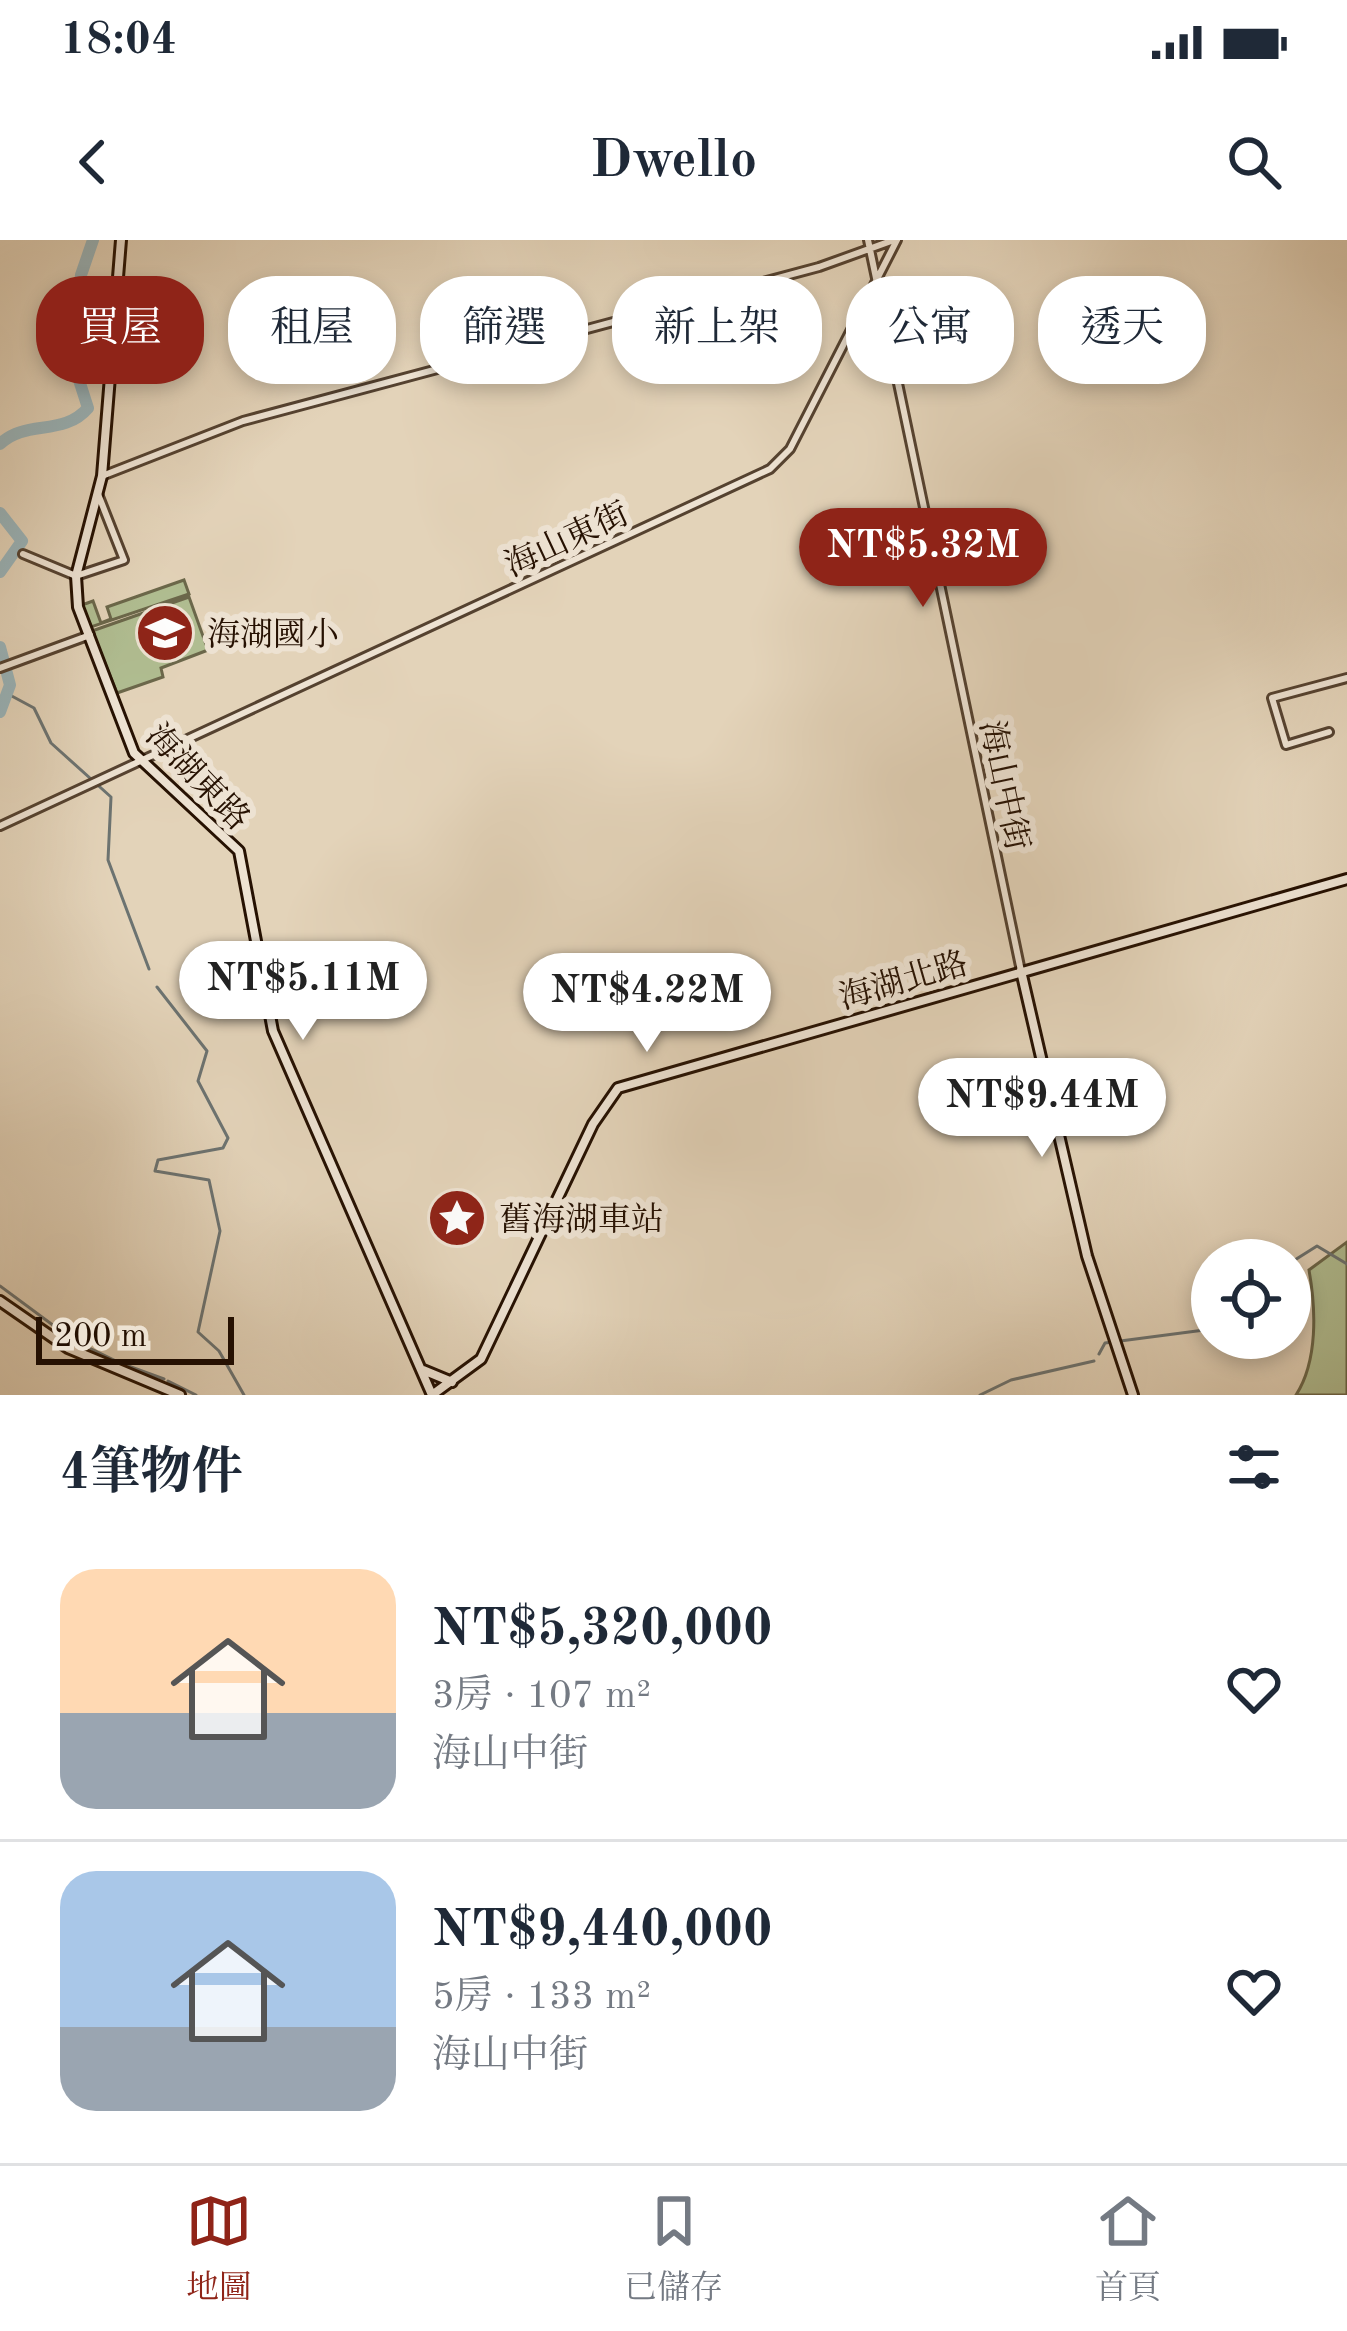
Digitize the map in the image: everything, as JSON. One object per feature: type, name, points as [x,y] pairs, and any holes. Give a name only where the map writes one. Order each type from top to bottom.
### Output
[{"type":"street","name":"海湖東路","points":[[121,240],[102,476],[76,576],[78,608],[128,744],[239,851],[273,1031],[432,1395]]},
{"type":"street","points":[[102,476],[243,421],[819,268],[869,244],[896,240]]},
{"type":"street","name":"海山東街","points":[[878,276],[896,240]]},
{"type":"street","name":"海山中街","points":[[869,244],[877,276]]},
{"type":"street","name":"海山東街","points":[[0,826],[770,469],[790,449],[846,339]]},
{"type":"street","name":"海山中街","points":[[899,384],[1021,971],[1087,1256],[1133,1395]]},
{"type":"street","points":[[23,554],[76,576],[124,560],[98,494]]},
{"type":"street","points":[[0,668],[90,635]]},
{"type":"street","points":[[1329,732],[1286,745],[1272,698],[1347,678]]},
{"type":"street","name":"海湖北路","points":[[432,1395],[481,1359],[593,1124],[617,1088],[1347,879]]},
{"type":"street","points":[[0,1301],[68,1348],[180,1395]]},
{"type":"street","points":[[422,1369],[435,1379],[453,1382]]},
{"type":"green space","points":[[184,580],[189,594],[91,627],[82,605],[93,601],[101,623],[111,619],[107,607]]},
{"type":"green space","points":[[189,597],[208,650],[161,668],[163,677],[117,693],[92,631]]},
{"type":"green space","points":[[1347,1242],[1347,1395],[1296,1395],[1311,1359],[1311,1269]]},
{"type":"waterway","points":[[0,444],[21,432],[67,422],[88,408],[71,355],[81,275],[93,240]]},
{"type":"waterway","points":[[0,513],[22,541],[0,572]]},
{"type":"waterway","points":[[0,647],[10,685],[0,712]]},
{"type":"waterway","points":[[8,694],[34,708],[51,743],[111,797],[108,860],[149,969]]},
{"type":"waterway","points":[[157,987],[207,1051],[198,1081],[228,1138],[223,1148],[158,1160],[155,1171],[209,1180],[220,1231],[198,1332],[219,1351],[244,1395]]},
{"type":"waterway","points":[[1311,1250],[1317,1246],[1347,1264]]},
{"type":"waterway","points":[[0,1286],[73,1340],[116,1361]]},
{"type":"waterway","points":[[1099,1354],[1105,1343],[1191,1332]]},
{"type":"waterway","points":[[980,1395],[1011,1380],[1094,1361]]},
{"type":"waterway","points":[[120,1363],[164,1379]]},
{"type":"waterway","points":[[168,1381],[196,1395]]},
{"type":"place","name":"海湖國小","points":[[165,633]]},
{"type":"place","name":"舊海湖車站","points":[[457,1218]]}]
